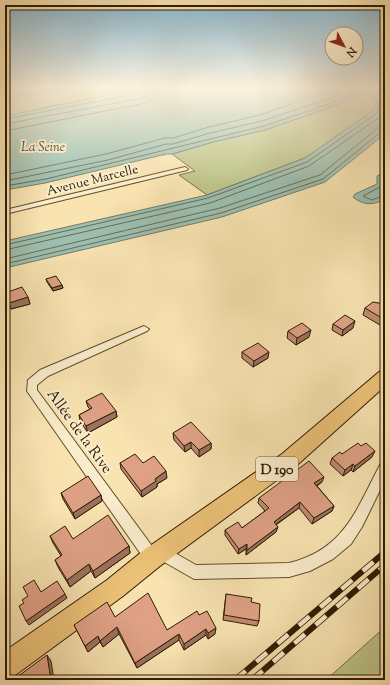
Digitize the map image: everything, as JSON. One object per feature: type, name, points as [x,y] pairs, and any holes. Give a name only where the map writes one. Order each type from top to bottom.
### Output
[{"type":"main road","name":"D 190","points":[[5,667],[289,460],[385,376]]},
{"type":"street","name":"Avenue Marcelle","points":[[5,212],[185,169]]},
{"type":"street","name":"Allée de la Rive","points":[[144,329],[44,373],[32,383],[32,391],[157,555]]},
{"type":"street","points":[[157,555],[194,572],[289,570],[305,566],[328,554],[346,539],[357,522],[385,467]]},
{"type":"green space","points":[[297,119],[362,119],[305,158],[207,195],[179,175],[195,171],[172,154],[213,142],[265,130]]},
{"type":"green space","points":[[385,627],[385,680],[326,680]]},
{"type":"water","name":"La Seine","points":[[5,119],[297,119],[265,130],[213,142],[172,154],[164,154],[165,155],[45,183],[5,190]]},
{"type":"water","name":"La Seine","points":[[361,119],[385,119],[385,134],[325,182],[222,217],[5,268],[5,241],[207,195],[305,158]]},
{"type":"water","points":[[385,172],[385,199],[369,204],[361,202],[353,197],[355,194],[377,184],[377,176]]},
{"type":"building","points":[[56,276],[62,285],[52,288],[46,279]]},
{"type":"building","points":[[22,287],[28,297],[9,303],[5,297],[5,293]]},
{"type":"building","points":[[373,302],[385,303],[385,320],[365,308]]},
{"type":"building","points":[[345,315],[355,321],[343,330],[333,324]]},
{"type":"building","points":[[302,323],[311,330],[297,338],[288,331]]},
{"type":"building","points":[[258,343],[269,352],[254,361],[242,352]]},
{"type":"building","points":[[102,393],[116,411],[86,426],[79,415],[92,408],[86,401]]},
{"type":"building","points":[[191,422],[211,443],[199,450],[191,442],[184,446],[173,433]]},
{"type":"building","points":[[358,443],[361,446],[366,443],[375,451],[355,466],[353,464],[345,470],[332,458],[340,452],[342,454]]},
{"type":"building","points":[[135,454],[143,463],[154,456],[166,471],[155,479],[156,481],[141,491],[120,463]]},
{"type":"building","points":[[309,461],[324,477],[314,483],[334,506],[314,518],[300,502],[274,522],[278,527],[247,550],[247,544],[239,549],[225,530],[238,522],[242,528],[269,508],[259,498]]},
{"type":"building","points":[[88,476],[101,495],[73,513],[61,493]]},
{"type":"building","points":[[108,515],[129,546],[93,571],[89,564],[67,580],[55,560],[62,555],[50,536],[65,526],[73,539]]},
{"type":"building","points":[[34,580],[41,592],[57,581],[65,594],[26,621],[19,606],[24,603],[22,600],[28,596],[23,587]]},
{"type":"building","points":[[148,593],[167,630],[197,611],[199,615],[207,611],[216,628],[208,633],[206,629],[184,644],[179,634],[135,663],[117,627],[100,641],[98,636],[85,646],[74,625],[107,602],[115,617]]},
{"type":"building","points":[[226,594],[252,598],[251,602],[260,604],[259,621],[224,615]]},
{"type":"building","points":[[47,655],[51,680],[13,680]]},
{"type":"railway","points":[[235,680],[385,552]]},
{"type":"railway","points":[[252,680],[385,565]]}]
